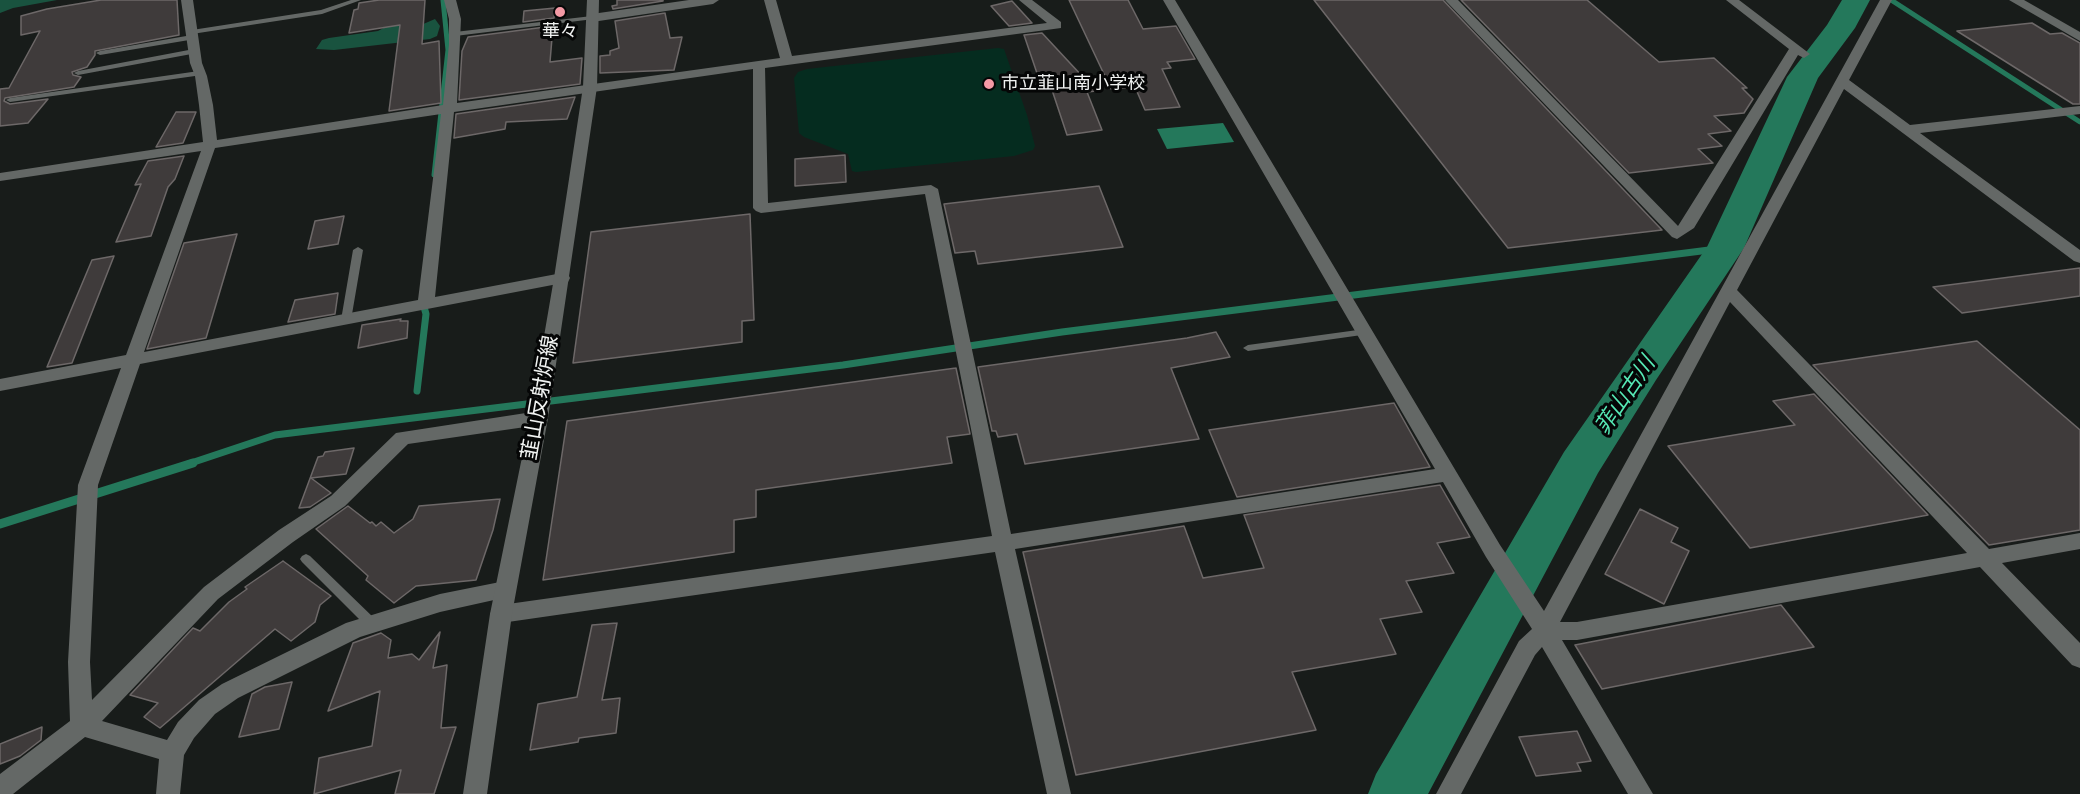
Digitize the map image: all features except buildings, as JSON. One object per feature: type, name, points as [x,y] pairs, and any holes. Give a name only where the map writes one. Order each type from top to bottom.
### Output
[{"type":"street","points":[[82,726],[79,662],[88,485],[210,144],[194,51],[189,0]]},
{"type":"street","points":[[426,305],[449,108],[455,34],[450,0]]},
{"type":"street","name":"韮山反射炉線","points":[[476,794],[501,614],[539,418],[562,278],[590,87],[593,0]]},
{"type":"street","points":[[592,18],[713,0]]},
{"type":"street","points":[[770,0],[787,60]]},
{"type":"street","points":[[0,177],[590,87],[1057,25],[1025,0]]},
{"type":"street","points":[[1169,0],[1500,561],[1531,608],[1641,794]]},
{"type":"street","points":[[1451,0],[1677,234],[1686,228],[1800,51],[1732,0]]},
{"type":"street","points":[[1448,794],[1527,648],[1544,631],[1886,0]]},
{"type":"street","points":[[2015,0],[2080,37]]},
{"type":"street","points":[[759,64],[761,208],[931,189],[1004,543],[1059,794]]},
{"type":"street","points":[[1843,82],[2080,258]]},
{"type":"street","points":[[1907,130],[2080,110]]},
{"type":"street","points":[[0,385],[562,278]]},
{"type":"street","points":[[1728,290],[2080,658]]},
{"type":"street","points":[[0,789],[82,726],[211,593],[286,536],[339,501],[403,438],[539,418]]},
{"type":"street","points":[[501,614],[1004,543],[1449,474]]},
{"type":"street","points":[[1544,631],[1577,631],[2080,541]]},
{"type":"street","points":[[168,794],[172,752],[186,730],[207,707],[230,691],[354,630],[440,603],[506,590]]},
{"type":"street","points":[[82,726],[172,752]]},
{"type":"lane","points":[[100,53],[322,12],[358,0]]},
{"type":"lane","points":[[455,34],[592,18]]},
{"type":"lane","points":[[78,73],[194,51]]},
{"type":"lane","points":[[10,100],[199,73]]},
{"type":"lane","points":[[346,320],[358,250]]},
{"type":"lane","points":[[1248,348],[1365,332]]},
{"type":"lane","points":[[306,559],[372,624]]},
{"type":"shaded area","points":[[0,0],[57,0],[13,8],[0,13]]},
{"type":"shaded area","points":[[435,19],[440,26],[437,36],[430,39],[334,50],[316,49],[322,40],[329,38],[378,31],[391,24],[421,25]]},
{"type":"shaded area","points":[[1004,49],[1027,115],[1035,146],[1033,150],[1014,156],[856,172],[852,171],[848,154],[799,133],[794,78],[798,72],[807,69]]},
{"type":"shaded area","points":[[1223,123],[1234,142],[1167,149],[1157,129]]},
{"type":"waterway","points":[[434,175],[448,50],[443,0]]},
{"type":"waterway","name":"菲山古川","points":[[1397,794],[1580,464],[1725,248],[1803,77],[1840,28],[1856,0]]},
{"type":"waterway","points":[[1891,0],[2080,122]]},
{"type":"waterway","points":[[188,464],[275,435],[843,365],[1062,332],[1725,248]]},
{"type":"waterway","points":[[417,391],[426,314],[422,300]]},
{"type":"waterway","points":[[0,524],[193,463]]},
{"type":"place","name":"華々","points":[[560,12]]},
{"type":"place","name":"市立韮山南小学校","points":[[989,84]]}]
